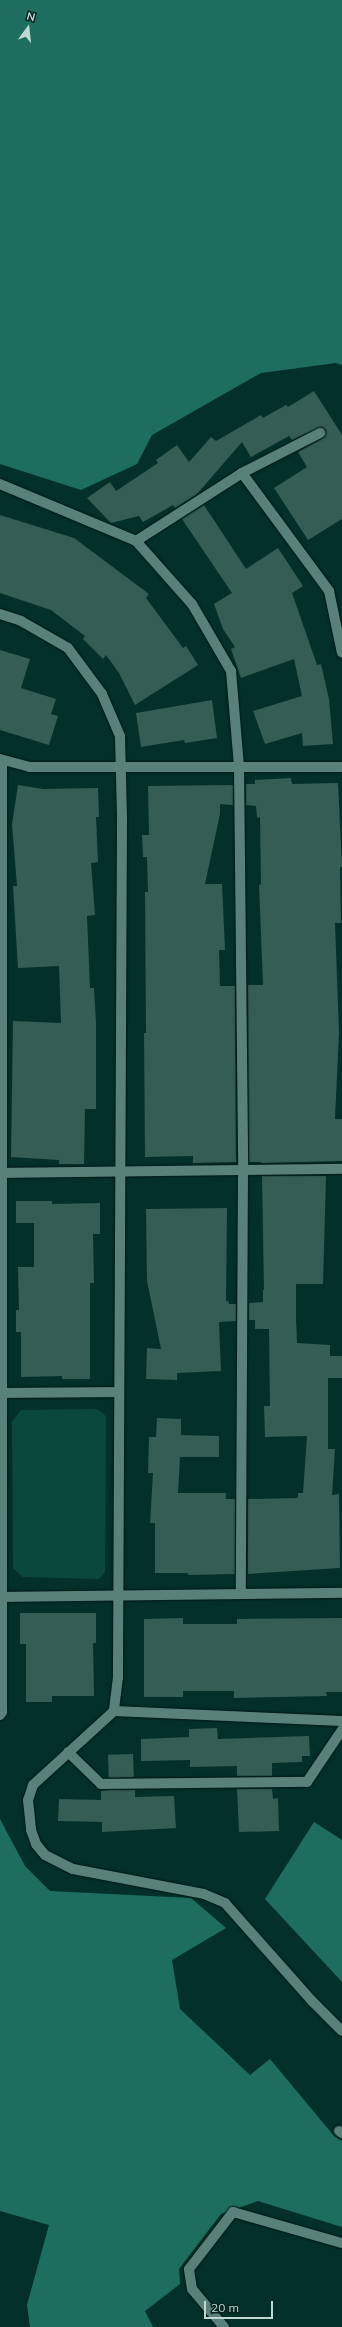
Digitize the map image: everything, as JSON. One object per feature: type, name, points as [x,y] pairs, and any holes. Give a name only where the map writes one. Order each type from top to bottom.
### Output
[{"type":"street","points":[[136,541],[242,473],[320,433]]},
{"type":"street","points":[[242,473],[329,591],[342,653]]},
{"type":"street","points":[[0,484],[136,541],[192,604],[231,671],[239,766],[243,1170],[241,1594]]},
{"type":"street","points":[[0,614],[21,621],[68,648],[102,694],[120,736],[121,765],[118,1677],[114,1711],[45,1772],[29,1792],[28,1814],[31,1830],[36,1844],[45,1855],[73,1869],[204,1894],[225,1903],[312,2001],[342,2031]]},
{"type":"street","points":[[0,1715],[2,1712],[1,759],[29,767],[121,765],[342,766]]},
{"type":"street","points":[[1,1173],[120,1170],[342,1169]]},
{"type":"street","points":[[2,1393],[119,1392]]},
{"type":"street","points":[[2,1597],[118,1594],[342,1593]]},
{"type":"street","points":[[114,1711],[342,1721]]},
{"type":"street","points":[[68,1752],[101,1784],[307,1782],[342,1730]]},
{"type":"street","points":[[224,2327],[192,2289],[189,2269],[233,2212],[342,2243]]},
{"type":"green space","points":[[0,0],[342,0],[342,365],[336,363],[261,373],[152,435],[137,464],[81,490],[0,464]]},
{"type":"green space","points":[[97,1409],[106,1416],[105,1572],[99,1579],[23,1577],[13,1568],[12,1422],[21,1410]]},
{"type":"green space","points":[[0,1819],[25,1866],[50,1891],[191,1898],[226,1928],[172,1960],[180,2009],[250,2075],[270,2059],[334,2136],[342,2141],[342,2227],[258,2201],[221,2214],[179,2269],[180,2284],[145,2311],[153,2327],[30,2327],[27,2305],[49,2225],[0,2211]]},
{"type":"green space","points":[[314,1822],[342,1840],[342,1982],[265,1899]]},
{"type":"building","points":[[314,391],[342,435],[342,519],[308,540],[274,488],[307,467],[298,452],[325,437],[326,430],[321,427],[292,440],[289,436],[251,457],[242,442],[197,494],[175,508],[173,505],[143,522],[139,516],[111,523],[87,498],[110,482],[116,491],[158,463],[156,460],[177,445],[189,462],[211,437],[216,441],[261,415],[263,418],[286,405],[288,407]]},
{"type":"building","points":[[204,505],[246,569],[278,548],[303,586],[292,593],[317,665],[321,664],[329,699],[333,744],[303,746],[302,733],[265,744],[253,711],[302,696],[294,659],[241,678],[231,649],[235,647],[223,629],[214,604],[232,593],[182,519]]},
{"type":"building","points":[[0,515],[74,538],[149,594],[146,598],[183,648],[186,646],[198,665],[135,705],[119,673],[106,655],[103,659],[83,639],[85,636],[51,610],[0,593]]},
{"type":"building","points":[[0,650],[30,659],[21,688],[56,699],[51,714],[58,716],[49,745],[0,730]]},
{"type":"building","points":[[212,700],[217,738],[185,743],[184,740],[141,747],[136,713]]},
{"type":"building","points":[[291,778],[292,784],[338,783],[342,867],[340,867],[341,923],[335,923],[339,1033],[335,1119],[342,1119],[342,1161],[249,1162],[248,985],[263,985],[259,885],[261,884],[260,817],[257,818],[256,806],[246,805],[246,784],[255,784],[255,780]]},
{"type":"building","points":[[18,785],[43,789],[98,788],[99,817],[96,817],[98,862],[91,863],[95,915],[87,916],[90,988],[94,988],[96,1022],[96,1109],[85,1109],[84,1164],[59,1164],[59,1160],[11,1157],[13,1021],[61,1023],[59,966],[18,968],[13,886],[17,886],[12,824]]},
{"type":"building","points":[[233,785],[233,805],[220,804],[220,814],[205,884],[222,884],[225,950],[219,950],[220,986],[235,986],[236,1162],[193,1163],[193,1156],[145,1157],[145,892],[148,892],[147,857],[143,857],[142,835],[149,835],[148,786]]},
{"type":"building","points":[[262,1176],[326,1176],[323,1284],[296,1284],[296,1320],[297,1343],[330,1345],[330,1356],[342,1356],[342,1378],[328,1378],[328,1449],[335,1449],[332,1495],[339,1494],[340,1568],[248,1574],[248,1499],[298,1498],[298,1493],[303,1493],[307,1436],[265,1437],[264,1406],[270,1406],[269,1329],[255,1329],[255,1320],[249,1320],[249,1303],[263,1302]]},
{"type":"building","points":[[16,1201],[52,1201],[52,1204],[100,1203],[100,1234],[93,1234],[94,1283],[90,1283],[90,1379],[62,1379],[62,1376],[21,1377],[21,1332],[16,1332],[16,1310],[19,1310],[18,1267],[34,1267],[34,1223],[16,1223]]},
{"type":"building","points":[[227,1208],[226,1301],[228,1301],[229,1304],[236,1304],[236,1321],[219,1322],[221,1371],[177,1373],[177,1380],[146,1379],[147,1348],[161,1349],[147,1281],[146,1209]]},
{"type":"building","points":[[157,1418],[181,1419],[181,1435],[219,1436],[219,1457],[180,1457],[178,1493],[226,1493],[226,1499],[235,1499],[235,1574],[188,1575],[188,1573],[155,1573],[155,1523],[150,1523],[153,1473],[148,1473],[149,1437],[156,1437]]},
{"type":"building","points":[[20,1613],[96,1613],[96,1643],[93,1643],[94,1696],[52,1696],[52,1702],[26,1702],[26,1644],[20,1644]]},
{"type":"building","points":[[183,1618],[183,1624],[237,1624],[237,1619],[342,1618],[342,1692],[326,1692],[327,1696],[234,1698],[234,1691],[183,1691],[183,1697],[144,1697],[144,1619]]},
{"type":"building","points":[[217,1728],[218,1739],[309,1736],[310,1756],[302,1756],[302,1762],[272,1763],[272,1776],[237,1776],[237,1766],[190,1767],[190,1760],[141,1761],[141,1739],[189,1737],[189,1729]]},
{"type":"building","points":[[133,1754],[134,1777],[109,1778],[108,1755]]},
{"type":"building","points":[[237,1789],[272,1789],[273,1799],[278,1798],[279,1831],[239,1832]]},
{"type":"building","points":[[135,1790],[135,1797],[174,1796],[176,1828],[102,1832],[102,1822],[58,1821],[59,1799],[101,1800],[101,1791]]}]
